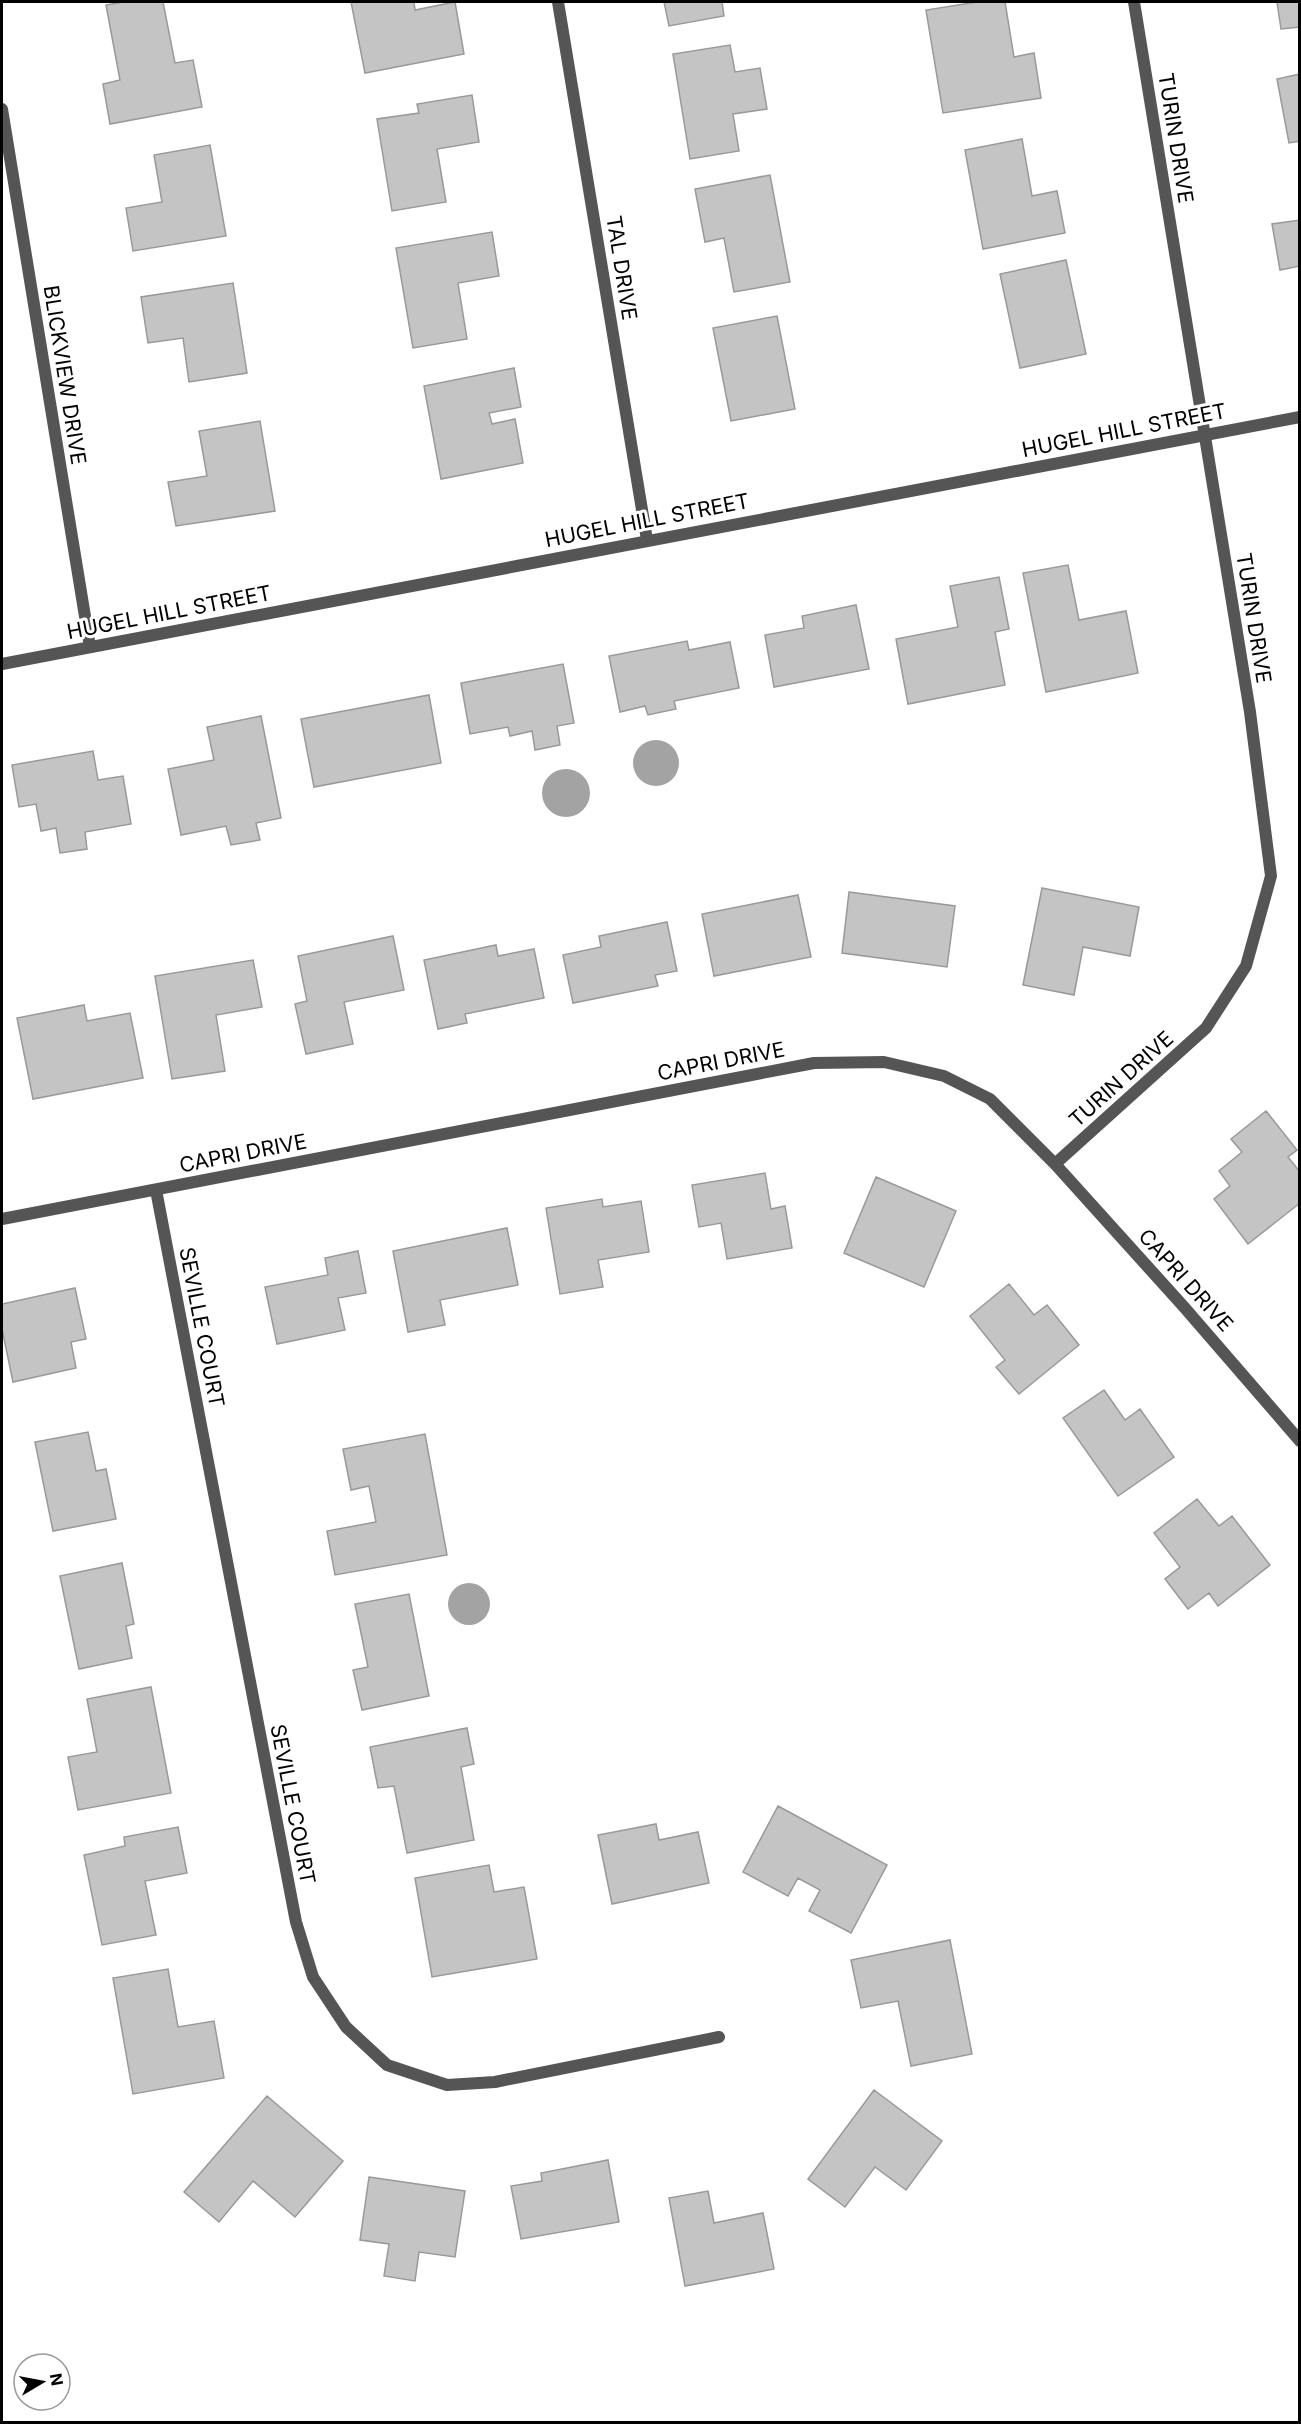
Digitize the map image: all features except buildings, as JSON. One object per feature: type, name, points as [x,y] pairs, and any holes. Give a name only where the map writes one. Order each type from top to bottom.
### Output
[{"type":"street","name":"TAL DRIVE","points":[[558,2],[646,540]]},
{"type":"street","name":"TURIN DRIVE","points":[[1055,1164],[1206,1028],[1246,966],[1271,876],[1250,712],[1134,2]]},
{"type":"street","name":"BLICKVIEW DRIVE","points":[[2,109],[90,647]]},
{"type":"street","name":"HUGEL HILL STREET","points":[[2,664],[1299,417]]},
{"type":"street","name":"CAPRI DRIVE","points":[[2,1219],[813,1064],[884,1062],[944,1076],[990,1099],[1055,1164],[1184,1307],[1299,1441]]},
{"type":"street","name":"SEVILLE COURT","points":[[156,1190],[296,1922],[313,1977],[346,2027],[387,2065],[447,2085],[495,2082],[719,2037]]},
{"type":"shaded area","points":[[656,740],[672,747],[679,763],[672,779],[656,786],[640,779],[633,763],[640,747]]},
{"type":"shaded area","points":[[566,769],[583,776],[590,793],[583,810],[566,817],[549,810],[542,793],[549,776]]},
{"type":"shaded area","points":[[469,1583],[484,1589],[490,1604],[484,1619],[469,1625],[454,1619],[448,1604],[454,1589]]}]
